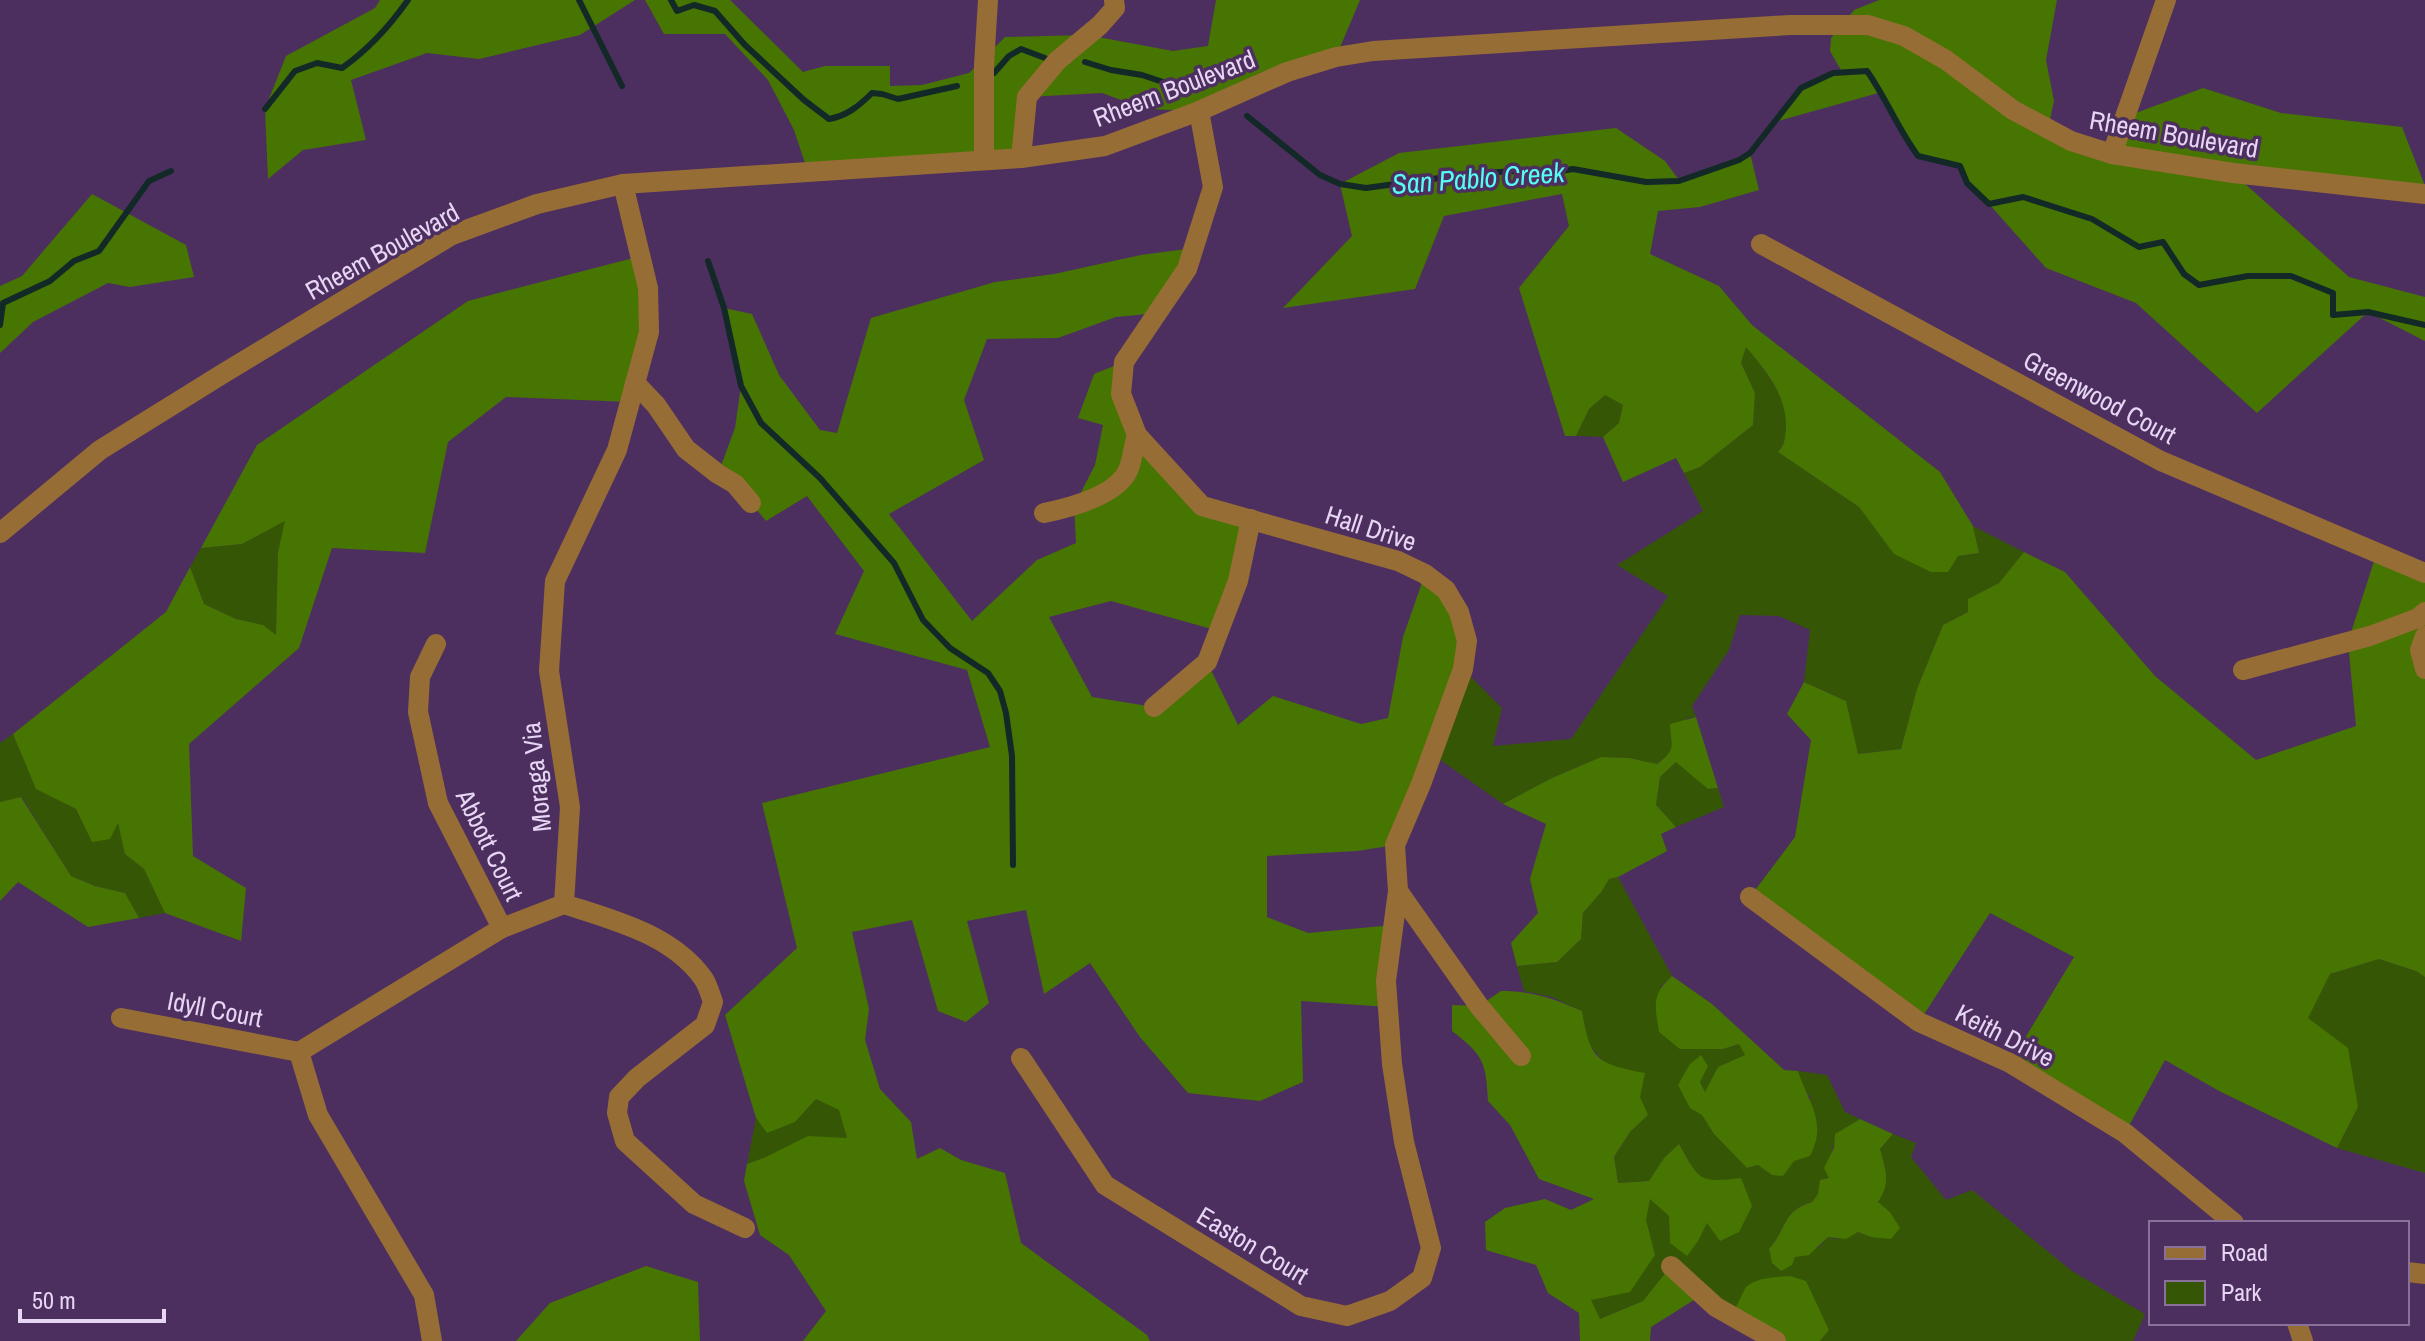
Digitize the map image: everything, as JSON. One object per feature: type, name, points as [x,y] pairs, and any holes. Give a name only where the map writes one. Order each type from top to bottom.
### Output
[{"type":"street","points":[[984,160],[988,0]]},
{"type":"street","points":[[1021,158],[1027,97],[1057,61],[1100,25],[1115,8],[1114,0]]},
{"type":"street","points":[[2112,154],[2166,0]]},
{"type":"street","name":"Rheem Boulevard","points":[[0,533],[100,450],[452,235],[537,204],[623,184],[1021,158],[1105,146],[1199,111],[1287,72],[1336,57],[1373,51],[1790,25],[1868,25],[1904,36],[1936,54],[2013,110],[2071,141],[2112,154],[2233,173],[2425,194]]},
{"type":"street","name":"Hall Drive","points":[[1199,111],[1213,187],[1187,269],[1124,362],[1121,394],[1137,435],[1202,506],[1398,561],[1425,574],[1446,590],[1459,612],[1467,641],[1463,669],[1395,845],[1398,891]]},
{"type":"street","name":"Moraga Via","points":[[564,904],[570,807],[549,671],[555,581],[617,450],[649,332],[648,288],[623,184]]},
{"type":"street","name":"Greenwood Court","points":[[1761,244],[2161,461],[2425,573]]},
{"type":"street","points":[[635,383],[656,405],[686,449],[735,484],[751,503]]},
{"type":"street","points":[[1044,513],[1074,506],[1111,489],[1126,476],[1137,435]]},
{"type":"street","points":[[1154,707],[1207,662],[1238,581],[1251,519]]},
{"type":"street","points":[[2243,670],[2370,636],[2418,618],[2425,612]]},
{"type":"street","points":[[2425,636],[2420,650],[2425,669]]},
{"type":"street","name":"Abbott Court","points":[[436,644],[420,677],[418,712],[438,803],[502,928]]},
{"type":"street","points":[[1398,891],[1479,1006],[1521,1056]]},
{"type":"street","name":"Easton Court","points":[[1021,1058],[1105,1185],[1301,1306],[1347,1316],[1390,1301],[1422,1278],[1431,1248],[1404,1142],[1392,1064],[1386,981],[1398,891]]},
{"type":"street","name":"Keith Drive","points":[[1750,897],[1919,1022],[2010,1063],[2125,1133],[2232,1221]]},
{"type":"street","points":[[432,1341],[424,1295],[318,1115],[299,1052],[502,928],[564,904],[633,926],[682,956],[704,979],[713,1002],[705,1025],[637,1078],[619,1097],[617,1113],[625,1141],[694,1204],[745,1228]]},
{"type":"street","name":"Idyll Court","points":[[121,1018],[299,1052]]},
{"type":"street","points":[[1671,1266],[1716,1307],[1776,1341]]},
{"type":"green space","points":[[380,0],[635,0],[580,35],[479,59],[427,53],[351,80],[366,140],[303,150],[268,179],[265,109],[286,56],[375,8]]},
{"type":"green space","points":[[645,0],[730,0],[803,72],[825,66],[890,66],[890,86],[922,85],[969,73],[1005,37],[1087,35],[1173,51],[1208,46],[1216,0],[1360,0],[1336,57],[1199,111],[1145,109],[1102,93],[1027,97],[1021,158],[808,172],[794,130],[768,80],[725,34],[664,34]]},
{"type":"green space","points":[[1879,0],[2057,0],[2046,60],[2054,101],[2048,129],[2112,154],[2125,117],[2203,88],[2281,113],[2402,127],[2425,186],[2234,174],[2349,277],[2425,297],[2425,341],[2368,312],[2257,413],[2136,303],[2046,268],[1967,183],[1960,166],[1918,156],[1900,132],[1882,92],[1774,122],[1801,88],[1842,72],[1830,51],[1831,38],[1854,10]]},
{"type":"green space","points":[[1616,128],[1665,161],[1679,180],[1750,153],[1759,190],[1700,207],[1658,211],[1650,254],[1719,286],[1752,325],[1940,472],[1973,526],[1979,553],[1958,556],[1948,572],[1931,572],[1894,554],[1859,507],[1778,452],[1786,428],[1783,405],[1768,374],[1746,347],[1741,363],[1755,393],[1753,425],[1700,467],[1684,473],[1676,458],[1623,482],[1603,437],[1619,423],[1623,405],[1605,395],[1589,409],[1576,436],[1565,436],[1519,288],[1569,226],[1562,194],[1444,216],[1415,289],[1283,308],[1352,236],[1340,184],[1399,153]]},
{"type":"green space","points":[[92,194],[186,245],[194,277],[130,287],[108,283],[33,322],[0,353],[0,286],[22,276]]},
{"type":"green space","points":[[1194,248],[1158,313],[1116,317],[1058,338],[987,339],[964,400],[984,460],[889,514],[972,621],[1037,560],[1076,543],[1074,506],[1095,465],[1103,425],[1078,418],[1094,374],[1124,362],[1137,435],[1202,506],[1251,519],[1219,631],[1111,601],[1049,617],[1092,697],[1154,707],[1207,662],[1238,725],[1273,696],[1361,724],[1388,718],[1403,637],[1425,574],[1467,641],[1395,845],[1357,851],[1267,856],[1267,917],[1308,933],[1393,925],[1388,1007],[1301,1001],[1303,1082],[1260,1101],[1188,1093],[1140,1037],[1090,963],[1044,994],[1026,910],[967,921],[989,1003],[966,1022],[938,1011],[912,920],[852,932],[869,1009],[865,1040],[880,1089],[911,1122],[917,1159],[940,1148],[961,1160],[1005,1173],[1021,1243],[1147,1335],[1150,1341],[803,1341],[826,1311],[789,1255],[760,1235],[744,1181],[747,1164],[808,1136],[847,1138],[839,1110],[816,1099],[795,1122],[767,1133],[756,1118],[725,1015],[797,948],[762,803],[990,747],[967,670],[835,634],[864,571],[807,496],[766,521],[718,474],[735,428],[741,386],[724,308],[752,314],[779,375],[820,430],[837,433],[871,318],[995,282]]},
{"type":"green space","points":[[641,256],[648,288],[630,402],[506,397],[448,442],[425,553],[332,548],[299,648],[189,744],[193,856],[246,888],[241,941],[165,913],[144,869],[125,854],[118,823],[110,839],[92,842],[76,809],[36,789],[13,734],[166,612],[190,567],[204,604],[236,619],[263,625],[276,635],[278,552],[285,521],[242,544],[201,548],[257,445],[468,301]]},
{"type":"green space","points":[[1746,346],[1772,382],[1785,411],[1785,439],[1778,452],[1859,507],[1894,554],[1958,556],[1979,553],[1973,526],[2024,552],[1999,583],[1968,599],[1968,612],[1943,625],[1917,689],[1901,749],[1857,754],[1846,701],[1804,682],[1810,630],[1779,616],[1740,615],[1729,650],[1692,706],[1696,717],[1687,718],[1671,737],[1673,747],[1668,755],[1656,764],[1629,758],[1601,757],[1503,804],[1432,754],[1463,669],[1502,708],[1493,746],[1571,739],[1668,596],[1617,565],[1703,511],[1684,473],[1700,467],[1753,425],[1755,393],[1741,363]]},
{"type":"green space","points":[[1605,395],[1623,405],[1619,423],[1603,437],[1576,436],[1589,409]]},
{"type":"green space","points":[[286,520],[278,552],[276,636],[262,625],[236,619],[204,604],[190,567],[201,548],[242,544]]},
{"type":"green space","points":[[2024,552],[2065,572],[2155,676],[2256,760],[2356,726],[2348,642],[2377,552],[2425,573],[2425,977],[2379,959],[2330,974],[2308,1018],[2348,1048],[2358,1107],[2337,1148],[2219,1091],[2165,1060],[2125,1133],[2010,1063],[2074,957],[1990,913],[1919,1022],[1750,897],[1795,837],[1811,740],[1787,714],[1804,682],[1846,701],[1858,754],[1901,749],[1917,689],[1943,625],[1968,612],[1968,599],[1999,583]]},
{"type":"green space","points":[[1696,717],[1718,788],[1708,789],[1676,762],[1660,777],[1656,805],[1676,827],[1661,834],[1667,851],[1609,879],[1583,913],[1581,939],[1557,962],[1517,966],[1511,943],[1538,913],[1530,879],[1546,824],[1503,804],[1601,757],[1629,758],[1657,764],[1670,751],[1670,724]]},
{"type":"green space","points":[[13,734],[36,788],[76,809],[92,842],[118,822],[125,854],[144,869],[165,913],[139,918],[125,893],[71,876],[22,797],[0,802],[0,743]]},
{"type":"green space","points":[[1677,761],[1708,789],[1718,788],[1724,807],[1676,827],[1656,805],[1660,777]]},
{"type":"green space","points":[[21,797],[71,876],[125,893],[139,918],[88,927],[18,882],[0,901],[0,802]]},
{"type":"green space","points":[[1618,877],[1672,976],[1660,987],[1723,1049],[1740,1044],[1745,1056],[1718,1067],[1705,1093],[1700,1082],[1701,1056],[1690,1107],[1702,1115],[1714,1134],[1747,1168],[1758,1165],[1772,1175],[1811,1098],[1803,1088],[1798,1071],[1827,1075],[1845,1112],[1860,1119],[1835,1134],[1829,1178],[1820,1180],[1818,1194],[1812,1202],[1795,1210],[1786,1221],[1769,1249],[1773,1264],[1781,1271],[1795,1257],[1819,1247],[1828,1237],[1837,1239],[1857,1232],[1871,1237],[1890,1212],[1878,1203],[1885,1169],[1880,1149],[1893,1134],[1916,1143],[1911,1157],[1946,1200],[1972,1190],[2072,1271],[2145,1314],[2133,1341],[1820,1341],[1829,1330],[1805,1281],[1747,1287],[1730,1316],[1671,1267],[1643,1301],[1600,1319],[1590,1300],[1655,1255],[1645,1220],[1650,1198],[1669,1216],[1670,1243],[1698,1241],[1707,1222],[1720,1241],[1710,1182],[1696,1174],[1679,1144],[1664,1158],[1649,1181],[1618,1183],[1614,1158],[1630,1132],[1648,1115],[1587,1042],[1582,1011],[1552,997],[1524,991],[1517,966],[1557,962],[1581,939],[1583,913],[1609,879]]},
{"type":"green space","points":[[2379,959],[2425,977],[2425,1173],[2337,1148],[2358,1107],[2307,1018],[2330,974]]},
{"type":"green space","points":[[1672,976],[1712,1004],[1784,1070],[1798,1071],[1814,1112],[1817,1133],[1810,1156],[1794,1161],[1783,1176],[1772,1175],[1758,1165],[1747,1168],[1714,1134],[1702,1115],[1690,1108],[1678,1085],[1690,1064],[1701,1055],[1708,1066],[1700,1082],[1705,1092],[1718,1067],[1745,1055],[1739,1044],[1723,1049],[1680,1049],[1659,1032],[1656,1001]]},
{"type":"green space","points":[[1501,991],[1543,996],[1582,1011],[1588,1040],[1598,1057],[1616,1066],[1645,1073],[1640,1097],[1648,1115],[1630,1132],[1614,1157],[1618,1183],[1649,1181],[1664,1158],[1679,1144],[1702,1177],[1716,1180],[1741,1178],[1752,1206],[1739,1232],[1720,1241],[1707,1223],[1687,1256],[1670,1243],[1669,1216],[1650,1199],[1646,1220],[1655,1255],[1630,1292],[1591,1300],[1600,1319],[1643,1301],[1671,1266],[1702,1295],[1651,1327],[1650,1341],[1580,1341],[1579,1313],[1548,1293],[1536,1265],[1486,1250],[1485,1222],[1505,1208],[1545,1199],[1571,1210],[1594,1199],[1539,1179],[1510,1125],[1488,1101],[1481,1060],[1452,1031],[1452,1005],[1479,1006]]},
{"type":"green space","points":[[816,1099],[839,1109],[847,1139],[747,1164],[756,1118],[767,1132],[795,1122]]},
{"type":"green space","points":[[1860,1119],[1893,1134],[1880,1149],[1886,1183],[1878,1202],[1890,1212],[1900,1228],[1891,1239],[1858,1232],[1846,1239],[1828,1237],[1809,1255],[1795,1257],[1792,1265],[1781,1271],[1772,1263],[1769,1249],[1795,1210],[1812,1202],[1818,1194],[1820,1180],[1829,1178],[1824,1168],[1834,1148],[1835,1134]]},
{"type":"green space","points":[[646,1266],[698,1282],[700,1341],[516,1341],[550,1303]]},
{"type":"green space","points":[[1790,1276],[1806,1281],[1829,1330],[1820,1341],[1776,1341],[1730,1316],[1746,1287],[1767,1278]]},
{"type":"waterway","name":"San Pablo Creek","points":[[265,109],[295,71],[317,63],[342,68],[352,61],[378,37],[408,0]]},
{"type":"waterway","points":[[579,0],[622,86]]},
{"type":"waterway","name":"San Pablo Creek","points":[[671,0],[677,11],[694,5],[715,11],[745,45],[829,119],[853,109],[872,93],[898,99],[957,86]]},
{"type":"waterway","name":"San Pablo Creek","points":[[994,73],[1009,56],[1021,49],[1045,58]]},
{"type":"waterway","name":"San Pablo Creek","points":[[1085,62],[1175,86],[1202,88]]},
{"type":"waterway","name":"San Pablo Creek","points":[[1247,116],[1320,175],[1340,184],[1366,188],[1469,174],[1515,171],[1542,174],[1573,169],[1646,182],[1679,181],[1739,160],[1750,153],[1801,88],[1833,73],[1867,71],[1918,156],[1960,166],[1967,183],[1989,204],[2023,197],[2092,219],[2139,247],[2163,242],[2184,274],[2199,285],[2248,276],[2291,276],[2333,293],[2333,315],[2368,312],[2425,325]]},
{"type":"waterway","name":"San Pablo Creek","points":[[0,325],[3,303],[50,281],[74,261],[99,251],[149,181],[171,171]]},
{"type":"waterway","points":[[708,261],[724,308],[741,386],[761,423],[820,478],[894,563],[923,620],[950,648],[988,673],[1000,691],[1012,756],[1013,865]]}]
